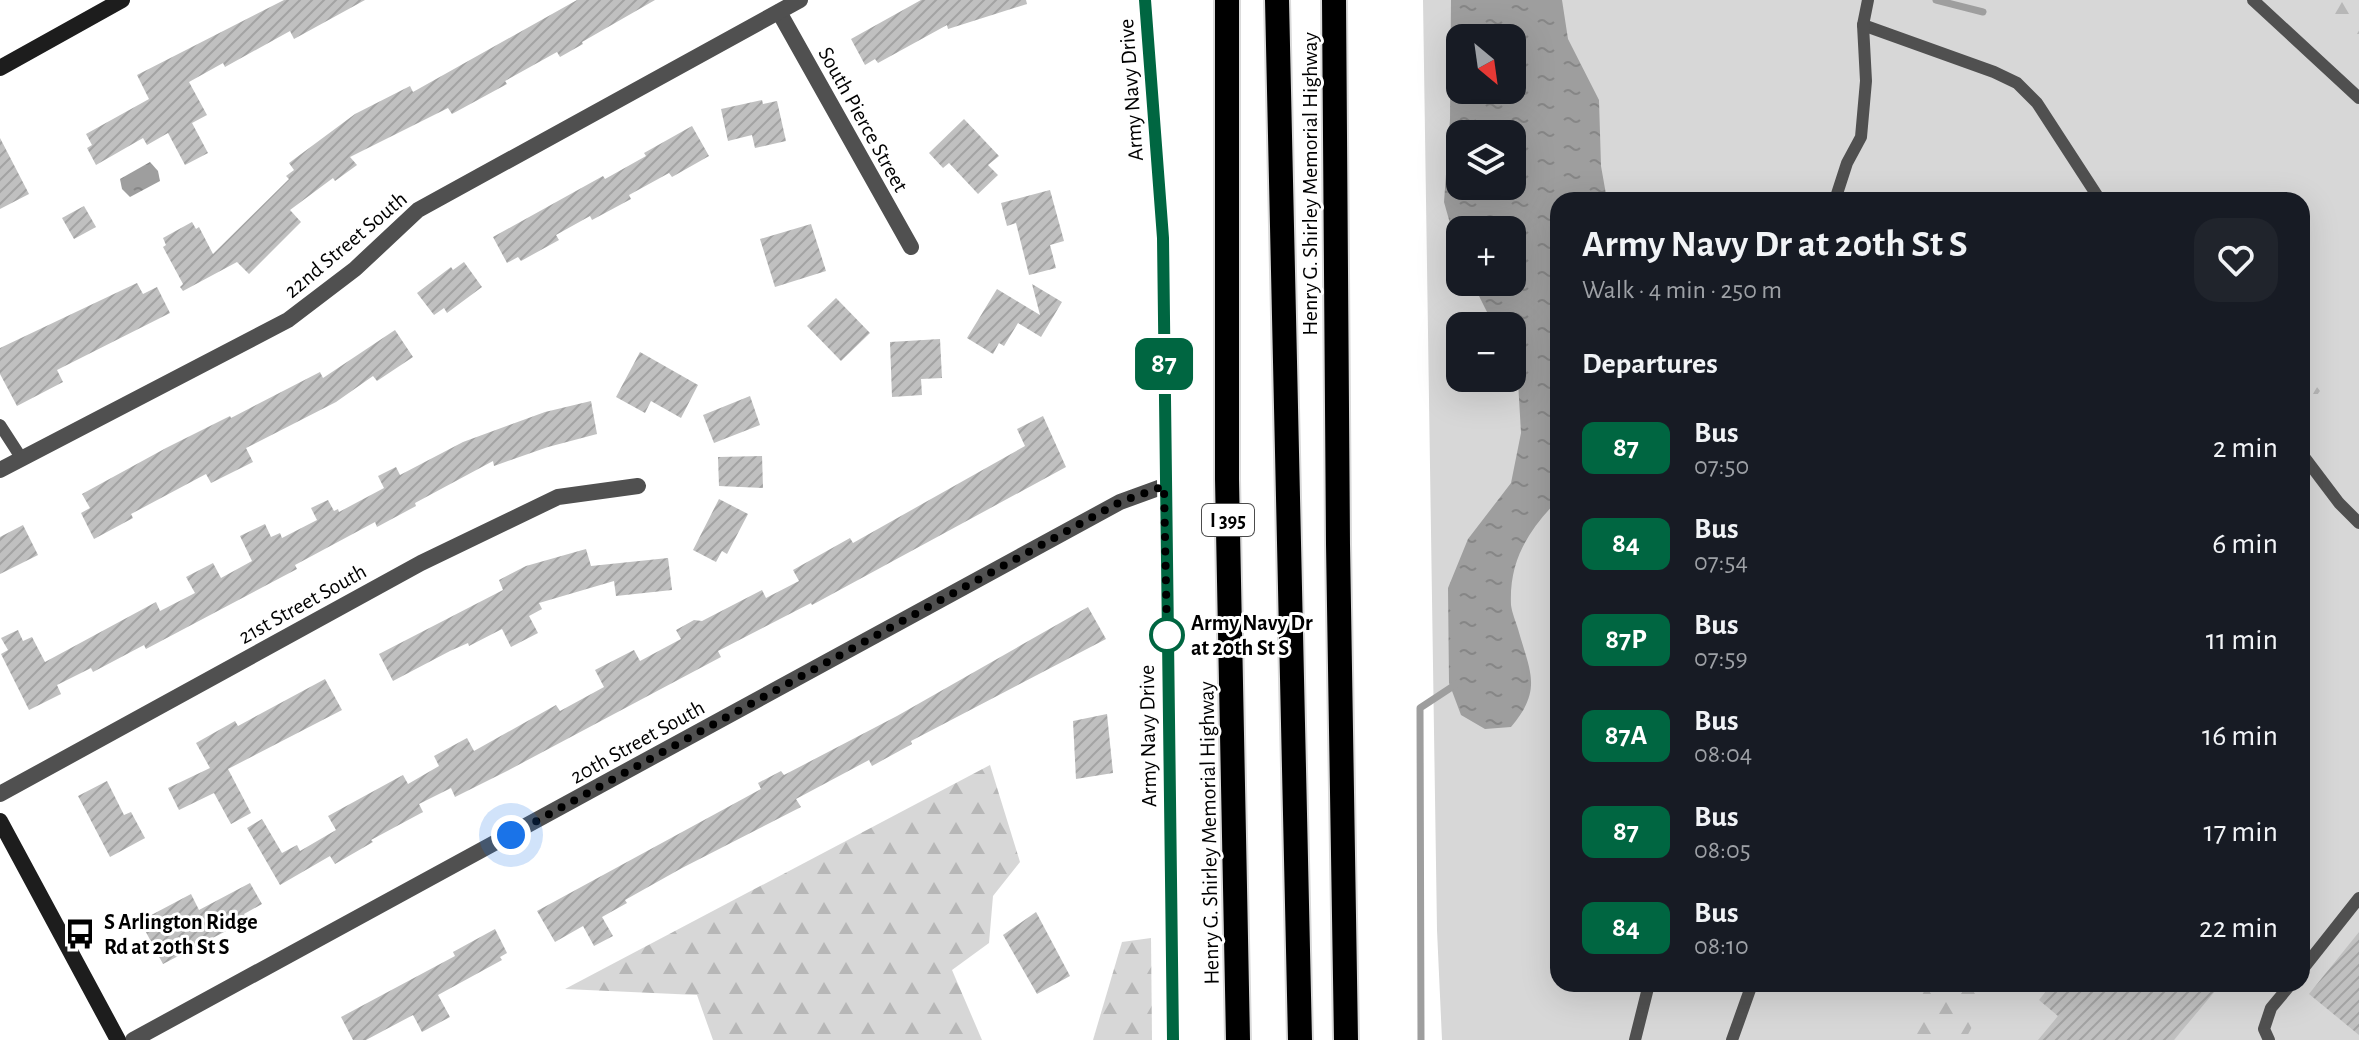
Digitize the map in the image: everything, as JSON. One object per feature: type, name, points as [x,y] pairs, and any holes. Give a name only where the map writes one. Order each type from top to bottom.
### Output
[{"type":"highway","name":"Henry G. Shirley Memorial Highway","points":[[1227,0],[1227,479],[1238,1040]]},
{"type":"highway","points":[[1277,0],[1300,1040]]},
{"type":"highway","name":"Henry G. Shirley Memorial Highway","points":[[1334,0],[1337,515],[1346,1040]]},
{"type":"street","points":[[0,68],[122,0]]},
{"type":"street","name":"22nd Street South","points":[[0,470],[288,320],[355,269],[418,210],[800,0]]},
{"type":"street","name":"Army Navy Drive","points":[[1145,0],[1163,238],[1173,1040]]},
{"type":"street","name":"South Pierce Street","points":[[779,12],[911,247]]},
{"type":"street","name":"21st Street South","points":[[0,794],[421,563],[530,510],[558,497],[638,486]]},
{"type":"street","name":"20th Street South","points":[[133,1040],[1120,502],[1164,486]]},
{"type":"street","points":[[0,821],[118,1040]]},
{"type":"lane","points":[[1838,192],[1847,163],[1861,137],[1866,81],[1863,25],[1868,0]]},
{"type":"lane","points":[[2253,0],[2359,98]]},
{"type":"lane","points":[[1863,25],[2017,83],[2037,103],[2095,192]]},
{"type":"lane","points":[[0,425],[22,459]]},
{"type":"lane","points":[[2310,465],[2339,503],[2359,523]]},
{"type":"lane","points":[[2310,960],[2359,898]]},
{"type":"lane","points":[[1635,1040],[1647,992]]},
{"type":"lane","points":[[1732,1040],[1749,992]]},
{"type":"lane","points":[[2269,1040],[2264,1029],[2271,1008],[2284,992]]},
{"type":"green space","points":[[1423,0],[2359,0],[2359,1040],[1442,1040],[1437,930]]},
{"type":"green space","points":[[2321,0],[2359,0],[2359,37]]},
{"type":"green space","points":[[2310,378],[2320,391],[2310,404]]},
{"type":"green space","points":[[990,765],[1020,862],[993,896],[989,943],[952,970],[982,1040],[713,1040],[697,995],[565,989]]},
{"type":"green space","points":[[1151,938],[1152,1040],[1093,1040],[1122,942]]},
{"type":"green space","points":[[1924,992],[1991,992],[1965,1040],[1898,1040]]},
{"type":"water","points":[[1451,0],[1562,0],[1568,39],[1599,100],[1601,166],[1606,192],[1550,192],[1550,509],[1522,547],[1513,574],[1512,608],[1531,680],[1527,702],[1511,727],[1485,729],[1461,715],[1449,683],[1448,588],[1468,539],[1511,483],[1521,433],[1519,392],[1526,392],[1526,312],[1487,312],[1479,296],[1526,296],[1526,216],[1448,216],[1444,202],[1446,174],[1446,200],[1526,200],[1526,120],[1450,120],[1450,104],[1526,104],[1526,24],[1451,24]]},
{"type":"water","points":[[150,162],[158,171],[160,181],[130,197],[122,189],[120,179]]},
{"type":"building","points":[[284,0],[365,0],[294,39],[290,31],[225,67],[223,63],[189,82],[207,115],[192,123],[208,153],[185,165],[168,133],[147,145],[143,138],[96,165],[87,148],[92,145],[86,134],[149,99],[137,75]]},
{"type":"building","points":[[577,0],[655,0],[560,57],[557,52],[452,114],[448,108],[350,157],[357,165],[335,181],[333,178],[290,210],[301,222],[249,274],[237,262],[183,291],[180,287],[183,284],[163,247],[166,245],[163,238],[192,222],[196,229],[199,227],[213,254],[289,179],[286,176],[294,170],[289,163],[355,114],[410,86],[413,92]]},
{"type":"building","points":[[921,0],[1026,0],[1027,4],[948,29],[947,25],[878,63],[875,59],[865,65],[851,39]]},
{"type":"building","points":[[762,100],[763,104],[777,101],[786,141],[755,148],[752,135],[728,141],[721,109]]},
{"type":"building","points":[[964,119],[999,156],[988,165],[998,175],[978,194],[949,163],[943,168],[929,153]]},
{"type":"building","points":[[692,126],[709,156],[672,177],[669,173],[592,220],[590,216],[556,235],[559,240],[521,261],[518,257],[507,263],[493,237],[603,176],[605,179]]},
{"type":"building","points":[[0,138],[29,194],[0,209]]},
{"type":"building","points":[[1050,190],[1064,241],[1050,245],[1056,268],[1029,275],[1016,223],[1007,226],[1001,203]]},
{"type":"building","points":[[84,206],[96,227],[74,239],[62,218]]},
{"type":"building","points":[[811,224],[826,271],[775,287],[760,239]]},
{"type":"building","points":[[464,262],[482,287],[447,313],[444,308],[434,315],[417,293],[451,267],[453,270]]},
{"type":"building","points":[[137,283],[143,294],[157,287],[170,313],[57,370],[63,382],[17,406],[0,374],[0,348]]},
{"type":"building","points":[[1032,284],[1062,302],[1041,337],[1018,323],[1004,346],[999,343],[993,354],[967,338],[997,289],[1040,315]]},
{"type":"building","points":[[836,298],[870,333],[841,361],[807,326]]},
{"type":"building","points":[[395,330],[413,357],[377,381],[373,376],[336,402],[246,448],[253,462],[211,483],[206,474],[131,514],[133,518],[94,539],[81,513],[90,508],[82,494],[166,448],[320,372],[323,378]]},
{"type":"building","points":[[940,339],[942,378],[921,379],[922,395],[892,397],[890,342]]},
{"type":"building","points":[[640,352],[698,385],[681,418],[651,401],[645,413],[616,397]]},
{"type":"building","points":[[750,396],[760,425],[714,443],[703,415]]},
{"type":"building","points":[[591,401],[597,434],[494,466],[493,461],[415,503],[416,506],[377,527],[375,522],[295,565],[297,569],[146,649],[144,645],[93,672],[91,668],[57,685],[61,694],[29,710],[1,654],[8,650],[1,638],[18,630],[23,641],[32,637],[45,662],[156,602],[160,611],[195,593],[186,577],[213,563],[221,578],[252,561],[240,536],[265,524],[271,537],[280,533],[282,538],[317,520],[311,508],[328,500],[334,511],[338,509],[339,512],[384,488],[378,476],[396,467],[400,475],[463,442],[545,412]]},
{"type":"building","points":[[1043,416],[1066,467],[812,605],[718,651],[721,657],[507,771],[455,797],[451,788],[419,804],[423,812],[335,864],[330,856],[280,885],[247,828],[262,819],[282,853],[297,845],[300,851],[336,830],[328,816],[403,775],[408,784],[439,766],[434,756],[467,738],[474,751],[556,705],[560,711],[604,687],[595,670],[634,650],[640,661],[681,639],[676,630],[694,620],[702,621],[762,590],[766,598],[799,581],[793,570],[850,538],[853,543],[1025,446],[1017,429]]},
{"type":"building","points":[[762,456],[763,488],[719,486],[718,457]]},
{"type":"building","points":[[719,499],[748,514],[727,554],[722,551],[716,562],[693,550]]},
{"type":"building","points":[[23,525],[38,555],[0,574],[0,537]]},
{"type":"building","points":[[586,549],[591,566],[668,558],[672,590],[616,596],[614,581],[539,603],[542,609],[529,616],[538,633],[511,647],[502,629],[469,646],[468,643],[450,651],[393,681],[379,654],[503,590],[499,580],[526,566]]},
{"type":"building","points":[[1088,607],[1106,639],[911,741],[912,744],[872,766],[869,760],[796,799],[801,807],[625,900],[627,903],[602,917],[613,936],[594,946],[583,926],[555,942],[537,911],[761,789],[758,783],[781,771],[784,775],[897,716]]},
{"type":"building","points":[[325,679],[342,710],[228,769],[251,813],[231,824],[214,793],[179,810],[168,788],[210,768],[196,743],[235,721],[238,726]]},
{"type":"building","points":[[1107,714],[1113,773],[1076,779],[1073,721]]},
{"type":"building","points":[[107,781],[124,815],[131,812],[145,838],[110,857],[78,796]]},
{"type":"building","points":[[250,883],[262,904],[244,914],[247,920],[163,964],[140,921],[191,894],[199,910]]},
{"type":"building","points":[[1036,912],[1070,976],[1037,994],[1003,935]]},
{"type":"building","points":[[495,929],[507,953],[500,957],[502,960],[438,995],[450,1017],[422,1032],[413,1015],[366,1040],[353,1040],[341,1017],[455,956],[453,952]]},
{"type":"building","points":[[2359,932],[2359,1035],[2309,994]]},
{"type":"building","points":[[2046,992],[2214,992],[2174,1040],[2038,1040],[2058,1016],[2039,1000]]},
{"type":"waterway","points":[[1936,0],[1983,12]]},
{"type":"waterway","points":[[1421,1040],[1420,708],[1458,683]]},
{"type":"bus line","name":"87","points":[[1145,0],[1163,238],[1173,1040]]},
{"type":"place","name":"Army Navy Dr at 20th St S","points":[[1167,635]]},
{"type":"place","name":"S Arlington Ridge Rd at 20th St S","points":[[80,934]]},
{"type":"route","points":[[511,835],[1120,502],[1164,486],[1167,635]]}]
